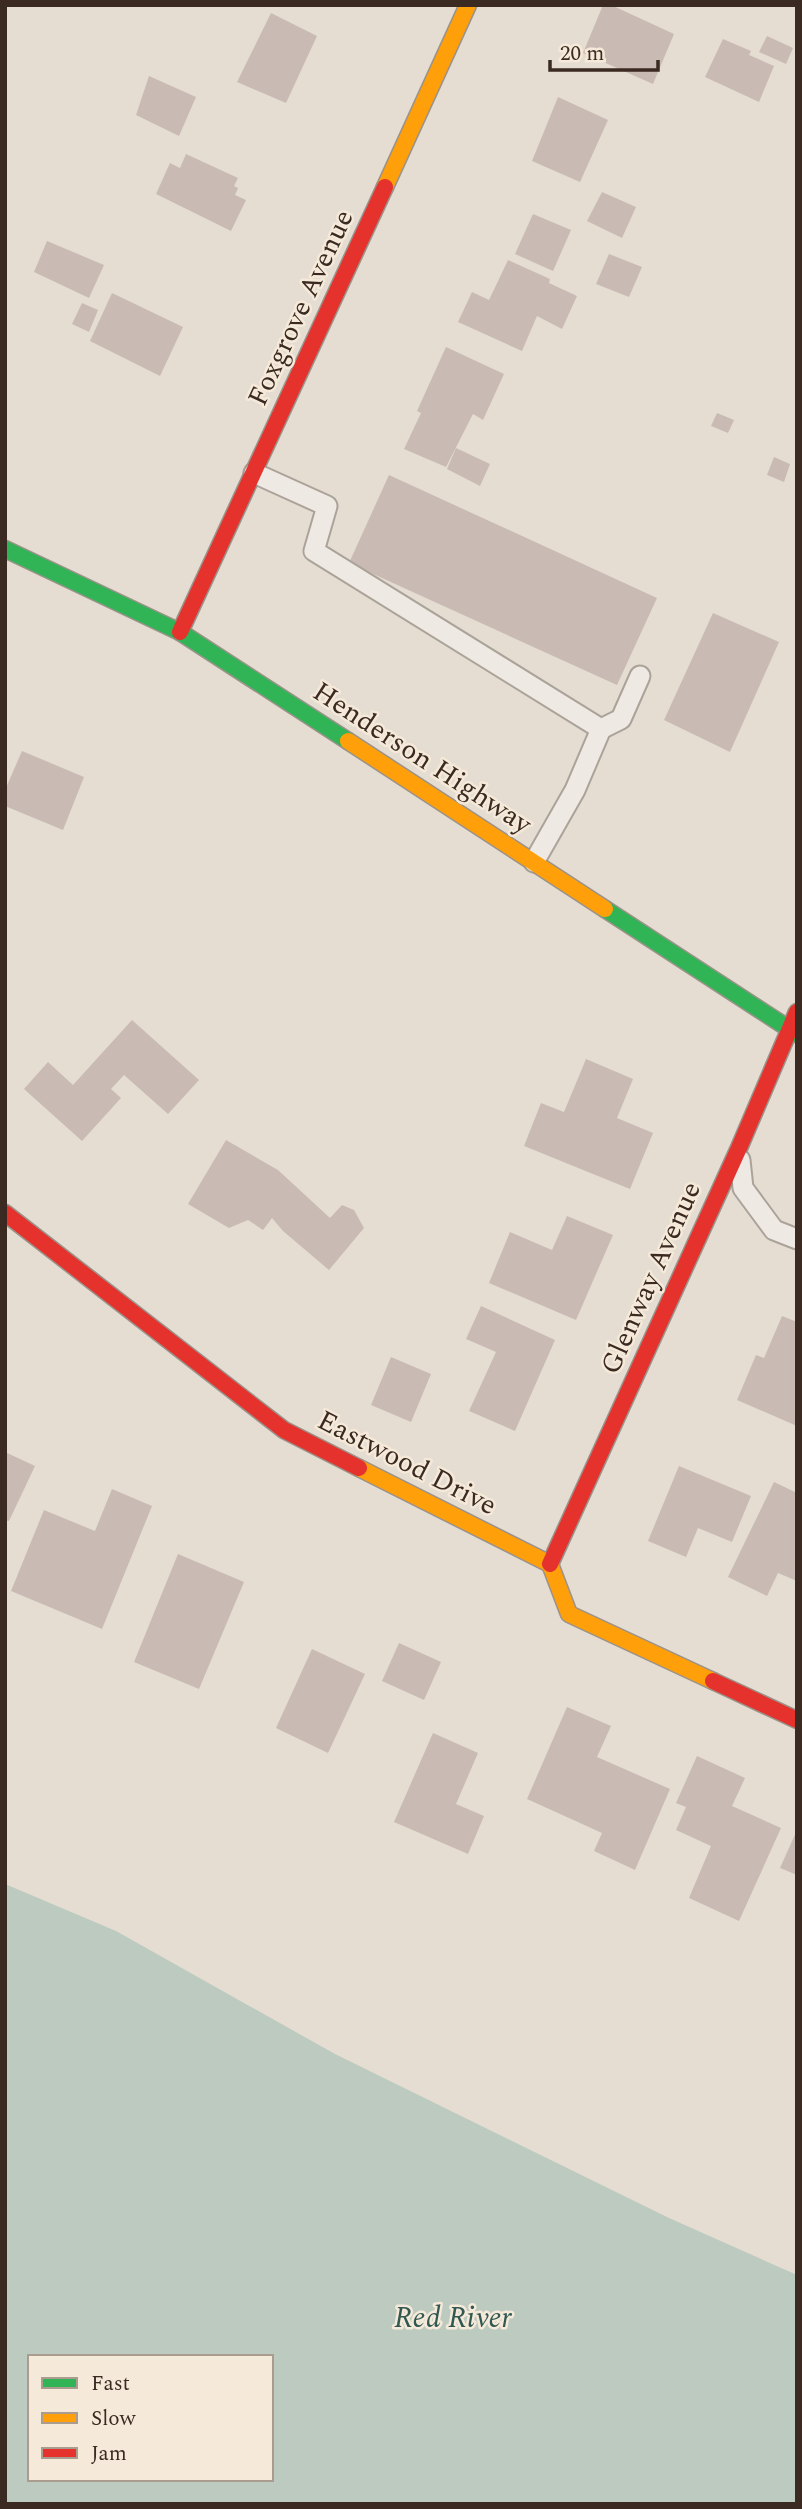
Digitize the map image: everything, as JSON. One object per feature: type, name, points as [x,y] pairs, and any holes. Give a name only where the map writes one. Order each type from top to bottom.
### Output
[{"type":"street","name":"Foxgrove Avenue","points":[[180,632],[468,5]]},
{"type":"street","name":"Henderson Highway","points":[[5,549],[180,632],[793,1031]]},
{"type":"street","name":"Glenway Avenue","points":[[550,1564],[793,1031],[797,1012]]},
{"type":"street","name":"Eastwood Drive","points":[[5,1213],[284,1430],[550,1564]]},
{"type":"street","points":[[550,1564],[569,1614],[797,1720]]},
{"type":"lane","points":[[254,473],[327,506],[314,551],[601,729]]},
{"type":"lane","points":[[534,862],[575,790],[601,729],[621,719],[640,676]]},
{"type":"lane","points":[[739,1148],[743,1188],[774,1230],[797,1239]]},
{"type":"water","name":"Red River","points":[[5,1884],[116,1931],[335,2054],[669,2218],[797,2275],[797,2504],[5,2504]]},
{"type":"building","points":[[603,5],[611,5],[674,34],[653,84],[583,53]]},
{"type":"building","points":[[271,13],[317,36],[286,103],[237,82]]},
{"type":"building","points":[[767,36],[793,48],[786,64],[759,52]]},
{"type":"building","points":[[723,39],[751,51],[749,55],[774,66],[759,102],[705,77]]},
{"type":"building","points":[[149,76],[196,97],[179,136],[136,115]]},
{"type":"building","points":[[558,97],[608,120],[580,182],[532,161]]},
{"type":"building","points":[[186,154],[238,178],[234,186],[238,188],[235,195],[246,200],[231,231],[156,194],[170,163],[180,168]]},
{"type":"building","points":[[602,192],[636,207],[622,238],[587,221]]},
{"type":"building","points":[[533,214],[571,230],[553,271],[515,254]]},
{"type":"building","points":[[47,241],[104,265],[89,298],[34,272]]},
{"type":"building","points":[[609,254],[642,267],[629,297],[596,284]]},
{"type":"building","points":[[508,260],[550,279],[549,283],[577,296],[562,329],[537,316],[522,351],[458,322],[472,292],[489,300]]},
{"type":"building","points":[[112,293],[183,327],[160,376],[90,341]]},
{"type":"building","points":[[82,303],[98,310],[89,332],[72,324]]},
{"type":"building","points":[[446,347],[504,374],[483,420],[473,414],[446,467],[404,449],[421,413],[417,411]]},
{"type":"building","points":[[717,413],[734,420],[728,433],[711,426]]},
{"type":"building","points":[[456,448],[490,464],[480,486],[447,469]]},
{"type":"building","points":[[774,457],[790,464],[784,482],[767,475]]},
{"type":"building","points":[[389,475],[657,598],[617,685],[349,563]]},
{"type":"building","points":[[713,613],[779,642],[730,752],[664,720]]},
{"type":"building","points":[[22,751],[84,777],[63,830],[5,806],[5,790]]},
{"type":"building","points":[[132,1020],[199,1080],[168,1114],[124,1075],[111,1089],[121,1098],[82,1141],[24,1089],[48,1062],[73,1085]]},
{"type":"building","points":[[586,1059],[633,1079],[617,1118],[653,1133],[630,1189],[524,1146],[541,1103],[564,1112]]},
{"type":"building","points":[[226,1140],[278,1170],[330,1218],[342,1205],[354,1210],[364,1228],[329,1270],[283,1231],[272,1218],[263,1230],[248,1220],[229,1228],[188,1204]]},
{"type":"building","points":[[567,1216],[613,1235],[576,1320],[489,1283],[510,1232],[552,1250]]},
{"type":"building","points":[[481,1306],[555,1340],[515,1431],[469,1411],[496,1352],[466,1339]]},
{"type":"building","points":[[782,1316],[797,1322],[797,1426],[737,1400],[756,1355],[764,1358]]},
{"type":"building","points":[[391,1357],[431,1374],[411,1422],[371,1405]]},
{"type":"building","points":[[5,1452],[35,1466],[9,1521],[5,1520]]},
{"type":"building","points":[[679,1466],[751,1496],[732,1542],[698,1528],[686,1557],[648,1541]]},
{"type":"building","points":[[774,1482],[797,1493],[797,1581],[778,1573],[767,1596],[728,1577]]},
{"type":"building","points":[[112,1489],[152,1506],[102,1629],[11,1591],[44,1510],[95,1531]]},
{"type":"building","points":[[178,1554],[244,1582],[199,1689],[134,1662]]},
{"type":"building","points":[[399,1643],[441,1662],[424,1700],[382,1681]]},
{"type":"building","points":[[312,1649],[365,1674],[328,1753],[276,1728]]},
{"type":"building","points":[[567,1707],[611,1726],[597,1757],[670,1789],[635,1870],[594,1851],[602,1833],[527,1799]]},
{"type":"building","points":[[433,1733],[478,1753],[456,1804],[484,1816],[468,1854],[394,1822]]},
{"type":"building","points":[[697,1756],[745,1778],[732,1806],[781,1828],[739,1921],[689,1898],[711,1846],[676,1830],[686,1807],[676,1803]]},
{"type":"building","points":[[797,1830],[797,1875],[780,1868]]},
{"type":"traffic: fast","points":[[5,549],[180,632],[348,741]]},
{"type":"traffic: fast","points":[[605,909],[797,1034]]},
{"type":"traffic: slow","points":[[385,187],[468,5]]},
{"type":"traffic: slow","points":[[348,741],[605,909]]},
{"type":"traffic: slow","points":[[359,1468],[550,1564],[569,1614],[713,1681]]},
{"type":"traffic: jam","points":[[180,632],[385,187]]},
{"type":"traffic: jam","points":[[550,1564],[739,1148],[797,1012]]},
{"type":"traffic: jam","points":[[5,1213],[284,1430],[359,1468]]},
{"type":"traffic: jam","points":[[713,1681],[797,1720]]}]
